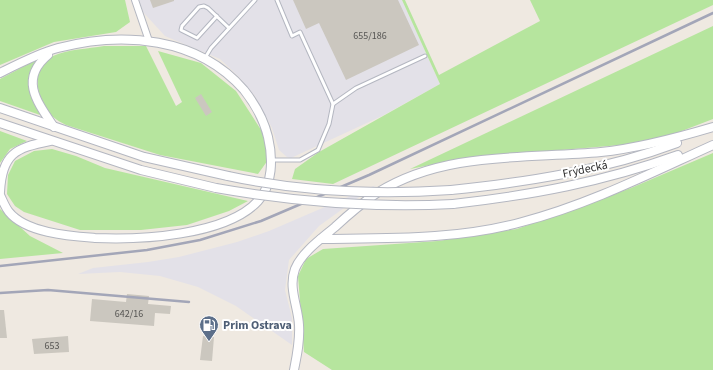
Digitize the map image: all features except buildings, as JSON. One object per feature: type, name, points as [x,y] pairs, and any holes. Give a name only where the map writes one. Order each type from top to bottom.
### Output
[{"type":"main road","points":[[0,73],[56,48],[101,41],[149,40],[183,49],[205,58],[232,77],[252,102],[266,128],[271,160],[270,174],[265,190],[258,200],[249,208],[214,224],[172,235],[108,238],[79,236],[47,231],[30,226],[13,216],[8,211],[0,195]]},
{"type":"main road","points":[[54,127],[38,103],[32,83],[38,65],[56,48]]},
{"type":"main road","name":"Frýdecká","points":[[0,108],[144,157],[228,176],[278,185],[352,192],[452,190],[501,185],[623,160],[713,128]]},
{"type":"main road","name":"Frýdecká","points":[[0,123],[141,170],[216,188],[275,198],[353,205],[402,206],[453,204],[540,193],[592,182],[713,144]]},
{"type":"main road","points":[[294,370],[299,346],[300,330],[292,279],[301,260],[321,239],[364,203],[381,191],[414,175],[455,163],[615,150],[649,145],[713,128]]},
{"type":"main road","points":[[0,192],[3,168],[14,153],[31,145],[52,141]]},
{"type":"main road","points":[[321,239],[433,236],[473,232],[516,224],[552,213],[617,188],[713,144]]},
{"type":"street","points":[[135,0],[149,40]]},
{"type":"lane","points":[[205,58],[211,48],[255,0]]},
{"type":"lane","points":[[271,160],[300,160],[318,150],[329,124],[333,104],[300,32],[292,36],[277,0]]},
{"type":"lane","points":[[217,16],[198,38],[182,30],[182,26],[201,6],[207,7],[217,16],[229,28]]},
{"type":"lane","points":[[333,104],[356,88],[425,56]]},
{"type":"shaded area","points":[[139,0],[402,0],[440,84],[382,116],[291,158],[287,157],[279,150],[272,128],[255,96],[239,77],[220,59],[165,36],[143,12]]},
{"type":"shaded area","points":[[376,185],[319,226],[289,260],[285,290],[292,318],[292,345],[236,306],[198,287],[160,276],[120,272],[78,274],[93,268],[179,257],[237,242],[269,231]]},
{"type":"green space","points":[[0,0],[125,0],[130,22],[116,32],[54,42],[0,65]]},
{"type":"green space","points":[[402,0],[405,0],[439,75],[540,21],[530,0],[713,0],[713,5],[333,184],[292,179],[295,169],[319,152],[440,84]]},
{"type":"green space","points":[[713,26],[713,119],[674,134],[644,143],[466,158],[410,169]]},
{"type":"green space","points":[[104,46],[146,46],[176,106],[182,102],[158,51],[201,63],[236,91],[265,136],[268,160],[258,174],[160,155],[66,125],[55,118],[44,106],[38,90],[38,74],[41,67],[46,61],[59,54]]},
{"type":"green space","points":[[36,60],[29,82],[33,100],[40,115],[0,101],[0,79]]},
{"type":"green space","points":[[0,131],[27,141],[10,149],[0,163]]},
{"type":"green space","points":[[52,149],[76,156],[105,168],[248,201],[229,211],[187,225],[141,230],[80,230],[24,212],[15,206],[7,194],[8,175],[15,161],[34,151]]},
{"type":"green space","points":[[713,153],[713,370],[332,370],[304,352],[298,276],[306,259],[323,249],[438,241],[517,229],[631,188]]},
{"type":"green space","points":[[0,209],[30,236],[63,253],[0,259]]},
{"type":"railway","points":[[0,266],[147,250],[200,240],[261,221],[369,175],[713,13]]},
{"type":"railway","points":[[0,293],[48,290],[189,302]]},
{"type":"place","name":"Prim Ostrava","points":[[209,342]]}]
